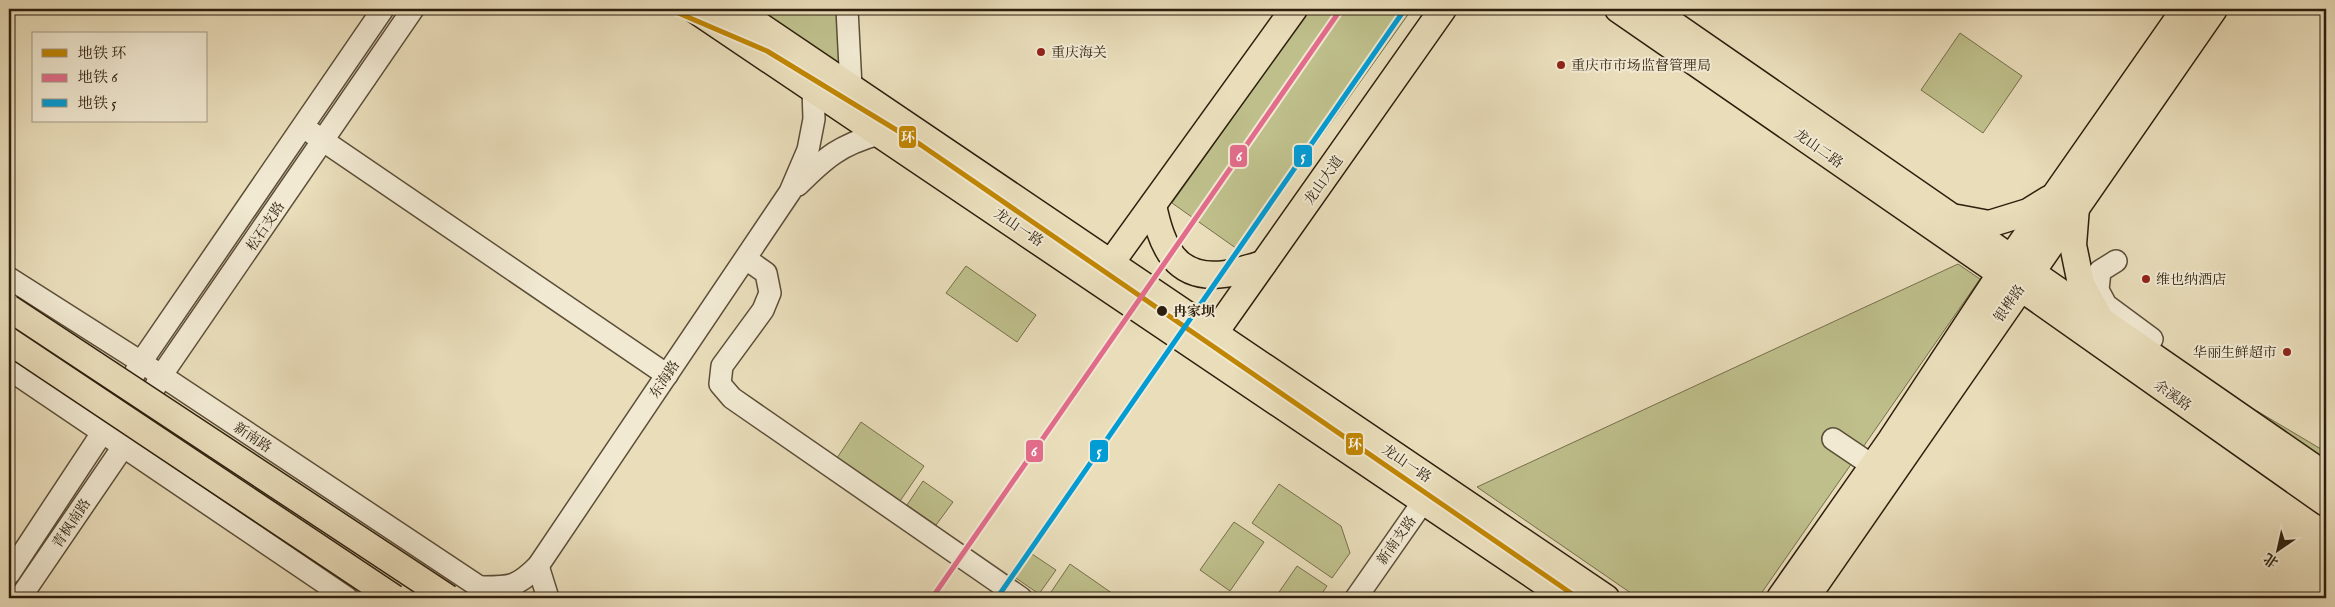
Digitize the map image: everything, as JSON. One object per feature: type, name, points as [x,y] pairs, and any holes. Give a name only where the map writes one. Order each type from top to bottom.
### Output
[{"type":"main road","name":"龙山一路","points":[[694,9],[879,134],[1105,272]]},
{"type":"main road","name":"龙山一路","points":[[735,9],[851,87],[1105,272],[1208,342],[1430,491],[1606,598]]},
{"type":"main road","points":[[1105,272],[1294,9]]},
{"type":"main road","name":"龙山大道","points":[[1208,342],[1443,9]]},
{"type":"main road","name":"龙山二路","points":[[1618,9],[2016,272]]},
{"type":"main road","name":"龙山二路","points":[[1651,9],[1952,217],[2016,272]]},
{"type":"main road","name":"银桦路","points":[[1780,598],[1873,466],[2016,272],[2066,200],[2185,9]]},
{"type":"main road","name":"银桦路","points":[[2066,200],[2214,9]]},
{"type":"main road","points":[[1952,217],[1989,224],[2066,200],[2081,284],[2101,320]]},
{"type":"main road","points":[[1152,205],[1159,234],[1172,258],[1196,273],[1224,274],[1263,264]]},
{"type":"main road","name":"银桦路","points":[[1806,598],[2016,272]]},
{"type":"main road","name":"余溪路","points":[[2016,272],[2101,320],[2326,476]]},
{"type":"main road","name":"余溪路","points":[[2016,272],[2326,503]]},
{"type":"main road","name":"新南路","points":[[9,308],[448,598]]},
{"type":"main road","points":[[9,341],[394,598]]},
{"type":"main road","name":"龙山一路","points":[[1430,491],[1567,598]]},
{"type":"street","name":"松石支路","points":[[102,433],[141,362],[383,9]]},
{"type":"street","name":"松石支路","points":[[122,447],[162,376],[414,9]]},
{"type":"street","points":[[847,9],[851,87]]},
{"type":"street","points":[[812,88],[815,155]]},
{"type":"street","points":[[303,127],[667,375]]},
{"type":"street","name":"东海路","points":[[488,593],[524,581],[538,566],[815,155],[879,134]]},
{"type":"street","points":[[746,259],[766,273],[770,292],[763,310],[722,366],[720,384],[732,398],[1021,598]]},
{"type":"street","points":[[2116,261],[2100,271],[2098,290],[2106,305],[2152,339],[2146,351]]},
{"type":"street","name":"新南路","points":[[9,278],[141,362],[488,593]]},
{"type":"street","points":[[9,369],[347,598]]},
{"type":"street","name":"青枫南路","points":[[9,574],[102,433]]},
{"type":"street","points":[[1833,439],[1873,466]]},
{"type":"street","name":"青枫南路","points":[[20,598],[122,447]]},
{"type":"street","name":"新南支路","points":[[1356,598],[1430,491]]},
{"type":"street","points":[[538,566],[548,598]]},
{"type":"green space","points":[[751,9],[837,9],[841,70]]},
{"type":"green space","points":[[1310,9],[1412,9],[1240,251],[1172,203]]},
{"type":"green space","points":[[1960,33],[2022,76],[1983,133],[1921,90]]},
{"type":"green space","points":[[1958,264],[1980,279],[1758,598],[1638,598],[1477,487]]},
{"type":"green space","points":[[966,266],[1036,315],[1017,342],[946,293]]},
{"type":"green space","points":[[2257,411],[2326,452],[2326,464],[2255,414]]},
{"type":"green space","points":[[861,422],[924,466],[900,501],[837,458]]},
{"type":"green space","points":[[923,481],[953,502],[936,525],[907,505]]},
{"type":"green space","points":[[1279,484],[1341,526],[1350,553],[1332,578],[1252,523]]},
{"type":"green space","points":[[1234,522],[1264,542],[1230,591],[1200,570]]},
{"type":"green space","points":[[1026,550],[1056,570],[1039,594],[1010,574]]},
{"type":"green space","points":[[1070,564],[1119,598],[1047,598]]},
{"type":"green space","points":[[1297,566],[1327,586],[1319,598],[1275,598]]},
{"type":"metro line","name":"环","points":[[669,9],[767,51],[921,145],[1578,598]]},
{"type":"metro line","name":"6","points":[[932,598],[1341,9]]},
{"type":"metro line","name":"5","points":[[997,598],[1405,9]]},
{"type":"place","name":"重庆海关","points":[[1041,52]]},
{"type":"place","name":"重庆市市场监督管理局","points":[[1561,65]]},
{"type":"place","name":"维也纳酒店","points":[[2146,279]]},
{"type":"place","name":"冉家坝","points":[[1162,311]]},
{"type":"place","name":"华丽生鲜超市","points":[[2287,352]]}]
